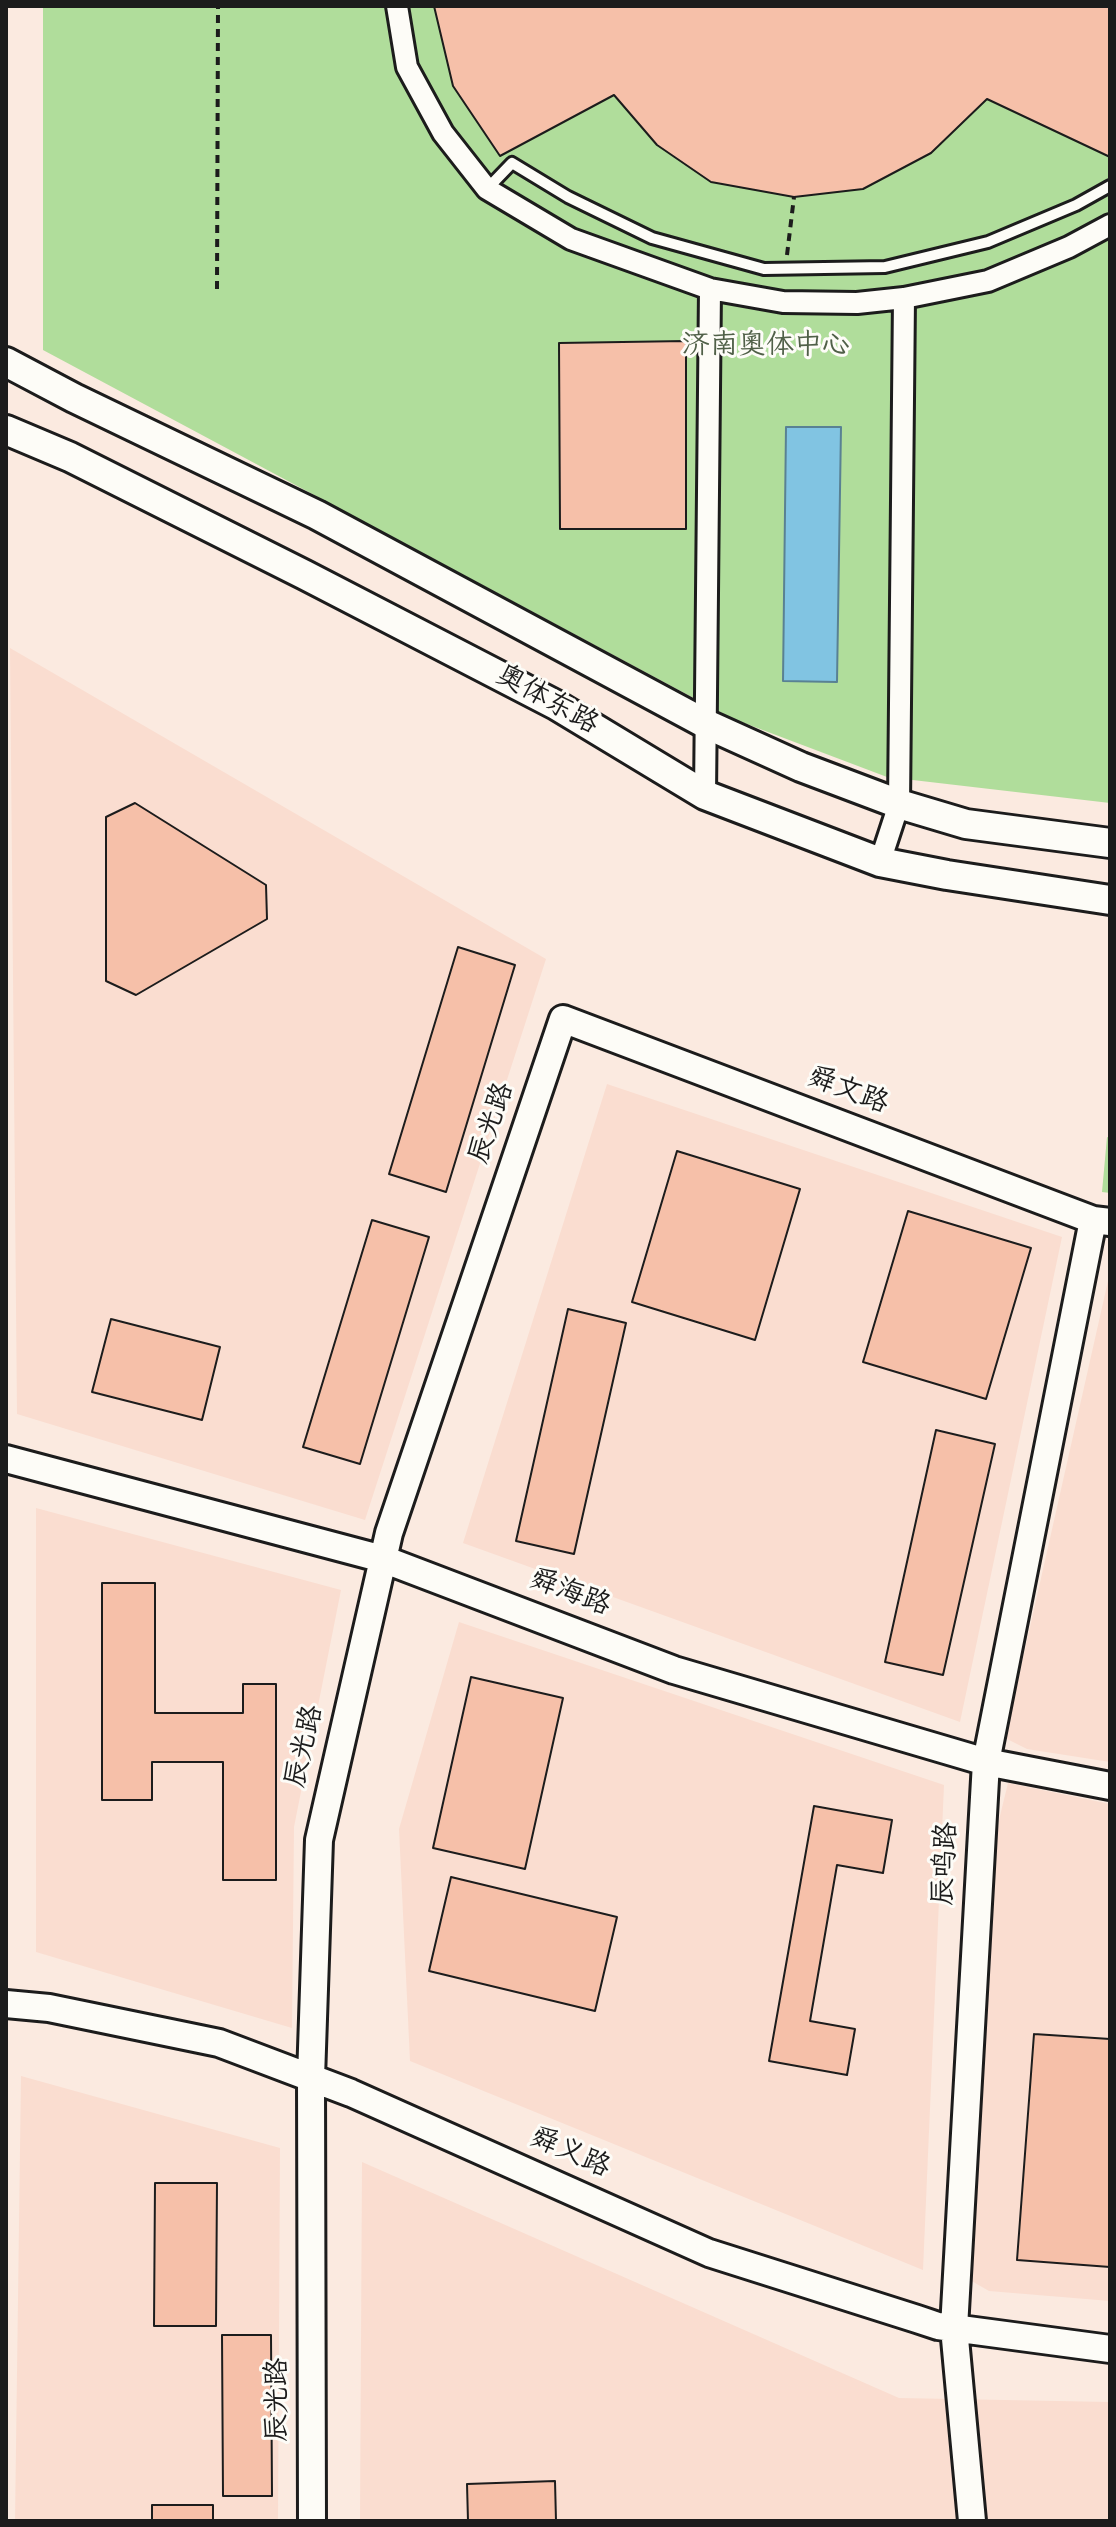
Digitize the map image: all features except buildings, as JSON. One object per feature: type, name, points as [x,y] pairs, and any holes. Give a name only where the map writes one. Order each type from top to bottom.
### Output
[{"type":"main road","points":[[6,362],[317,515],[706,724],[801,767],[899,804],[966,824],[1110,843]]},
{"type":"main road","name":"奥体东路","points":[[6,430],[70,457],[556,705],[705,795],[880,862],[1110,900]]},
{"type":"street","points":[[397,6],[407,67],[443,133],[487,189],[571,239],[710,289],[783,302],[857,303],[904,298],[988,281],[1069,247],[1110,225]]},
{"type":"street","points":[[705,795],[710,289]]},
{"type":"street","points":[[880,862],[899,804],[904,298]]},
{"type":"street","name":"舜文路","points":[[563,1019],[1102,1221]]},
{"type":"street","name":"辰光路","points":[[312,2521],[311,2078],[319,1840],[389,1533],[563,1019]]},
{"type":"street","name":"辰鸣路","points":[[972,2521],[954,2328],[986,1762],[1102,1221]]},
{"type":"street","name":"舜海路","points":[[6,1459],[383,1559],[674,1670],[986,1762],[1110,1786]]},
{"type":"street","name":"舜义路","points":[[6,2004],[49,2008],[219,2043],[351,2093],[709,2253],[917,2319],[954,2328],[1110,2349]]},
{"type":"lane","points":[[487,189],[512,163],[568,197],[652,238],[764,269],[885,267],[988,242],[1076,205],[1110,186]]},
{"type":"path","points":[[217,289],[218,6]]},
{"type":"path","points":[[786,268],[794,197]]},
{"type":"shaded area","points":[[10,648],[546,959],[365,1520],[17,1414]]},
{"type":"shaded area","points":[[607,1084],[1062,1237],[960,1722],[463,1543]]},
{"type":"shaded area","points":[[1110,1272],[1110,1762],[1027,1749],[1005,1738]]},
{"type":"shaded area","points":[[36,1508],[341,1590],[294,1827],[292,2028],[36,1952]]},
{"type":"shaded area","points":[[459,1622],[944,1785],[923,2270],[410,2061],[399,1829]]},
{"type":"shaded area","points":[[1008,1783],[1110,1804],[1110,2301],[989,2291],[963,2276],[978,2021],[999,1820]]},
{"type":"shaded area","points":[[21,2076],[280,2148],[278,2521],[15,2521]]},
{"type":"shaded area","points":[[362,2162],[899,2398],[1110,2402],[1110,2521],[360,2521]]},
{"type":"green space","name":"济南奥体中心","points":[[43,6],[1110,6],[1110,803],[887,777],[731,718],[43,350]]},
{"type":"green space","points":[[1107,1137],[1110,1138],[1110,1193],[1102,1192]]},
{"type":"water","points":[[786,427],[841,427],[837,682],[783,681]]}]
